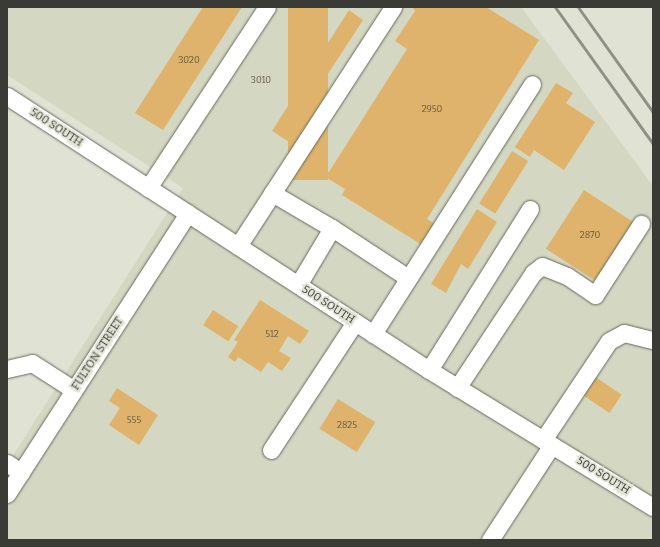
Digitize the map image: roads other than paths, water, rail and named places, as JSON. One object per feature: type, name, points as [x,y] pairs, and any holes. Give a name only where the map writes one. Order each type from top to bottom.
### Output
[{"type":"street","points":[[148,188],[267,7]]},
{"type":"street","points":[[238,246],[393,7]]},
{"type":"street","points":[[373,334],[532,84]]},
{"type":"street","name":"500 SOUTH","points":[[7,96],[457,388],[653,507]]},
{"type":"street","points":[[272,194],[332,228],[408,278]]},
{"type":"street","points":[[429,370],[530,209]]},
{"type":"street","name":"FULTON STREET","points":[[7,494],[14,468],[74,390],[188,213]]},
{"type":"street","points":[[457,388],[533,273],[542,266],[567,276],[595,295],[641,224]]},
{"type":"street","points":[[298,285],[332,228]]},
{"type":"street","points":[[271,450],[355,322]]},
{"type":"street","points":[[490,540],[609,341],[624,334],[653,340]]},
{"type":"street","points":[[7,369],[32,363],[74,390]]},
{"type":"railway","points":[[555,7],[653,144]]},
{"type":"railway","points":[[578,7],[653,112]]}]
